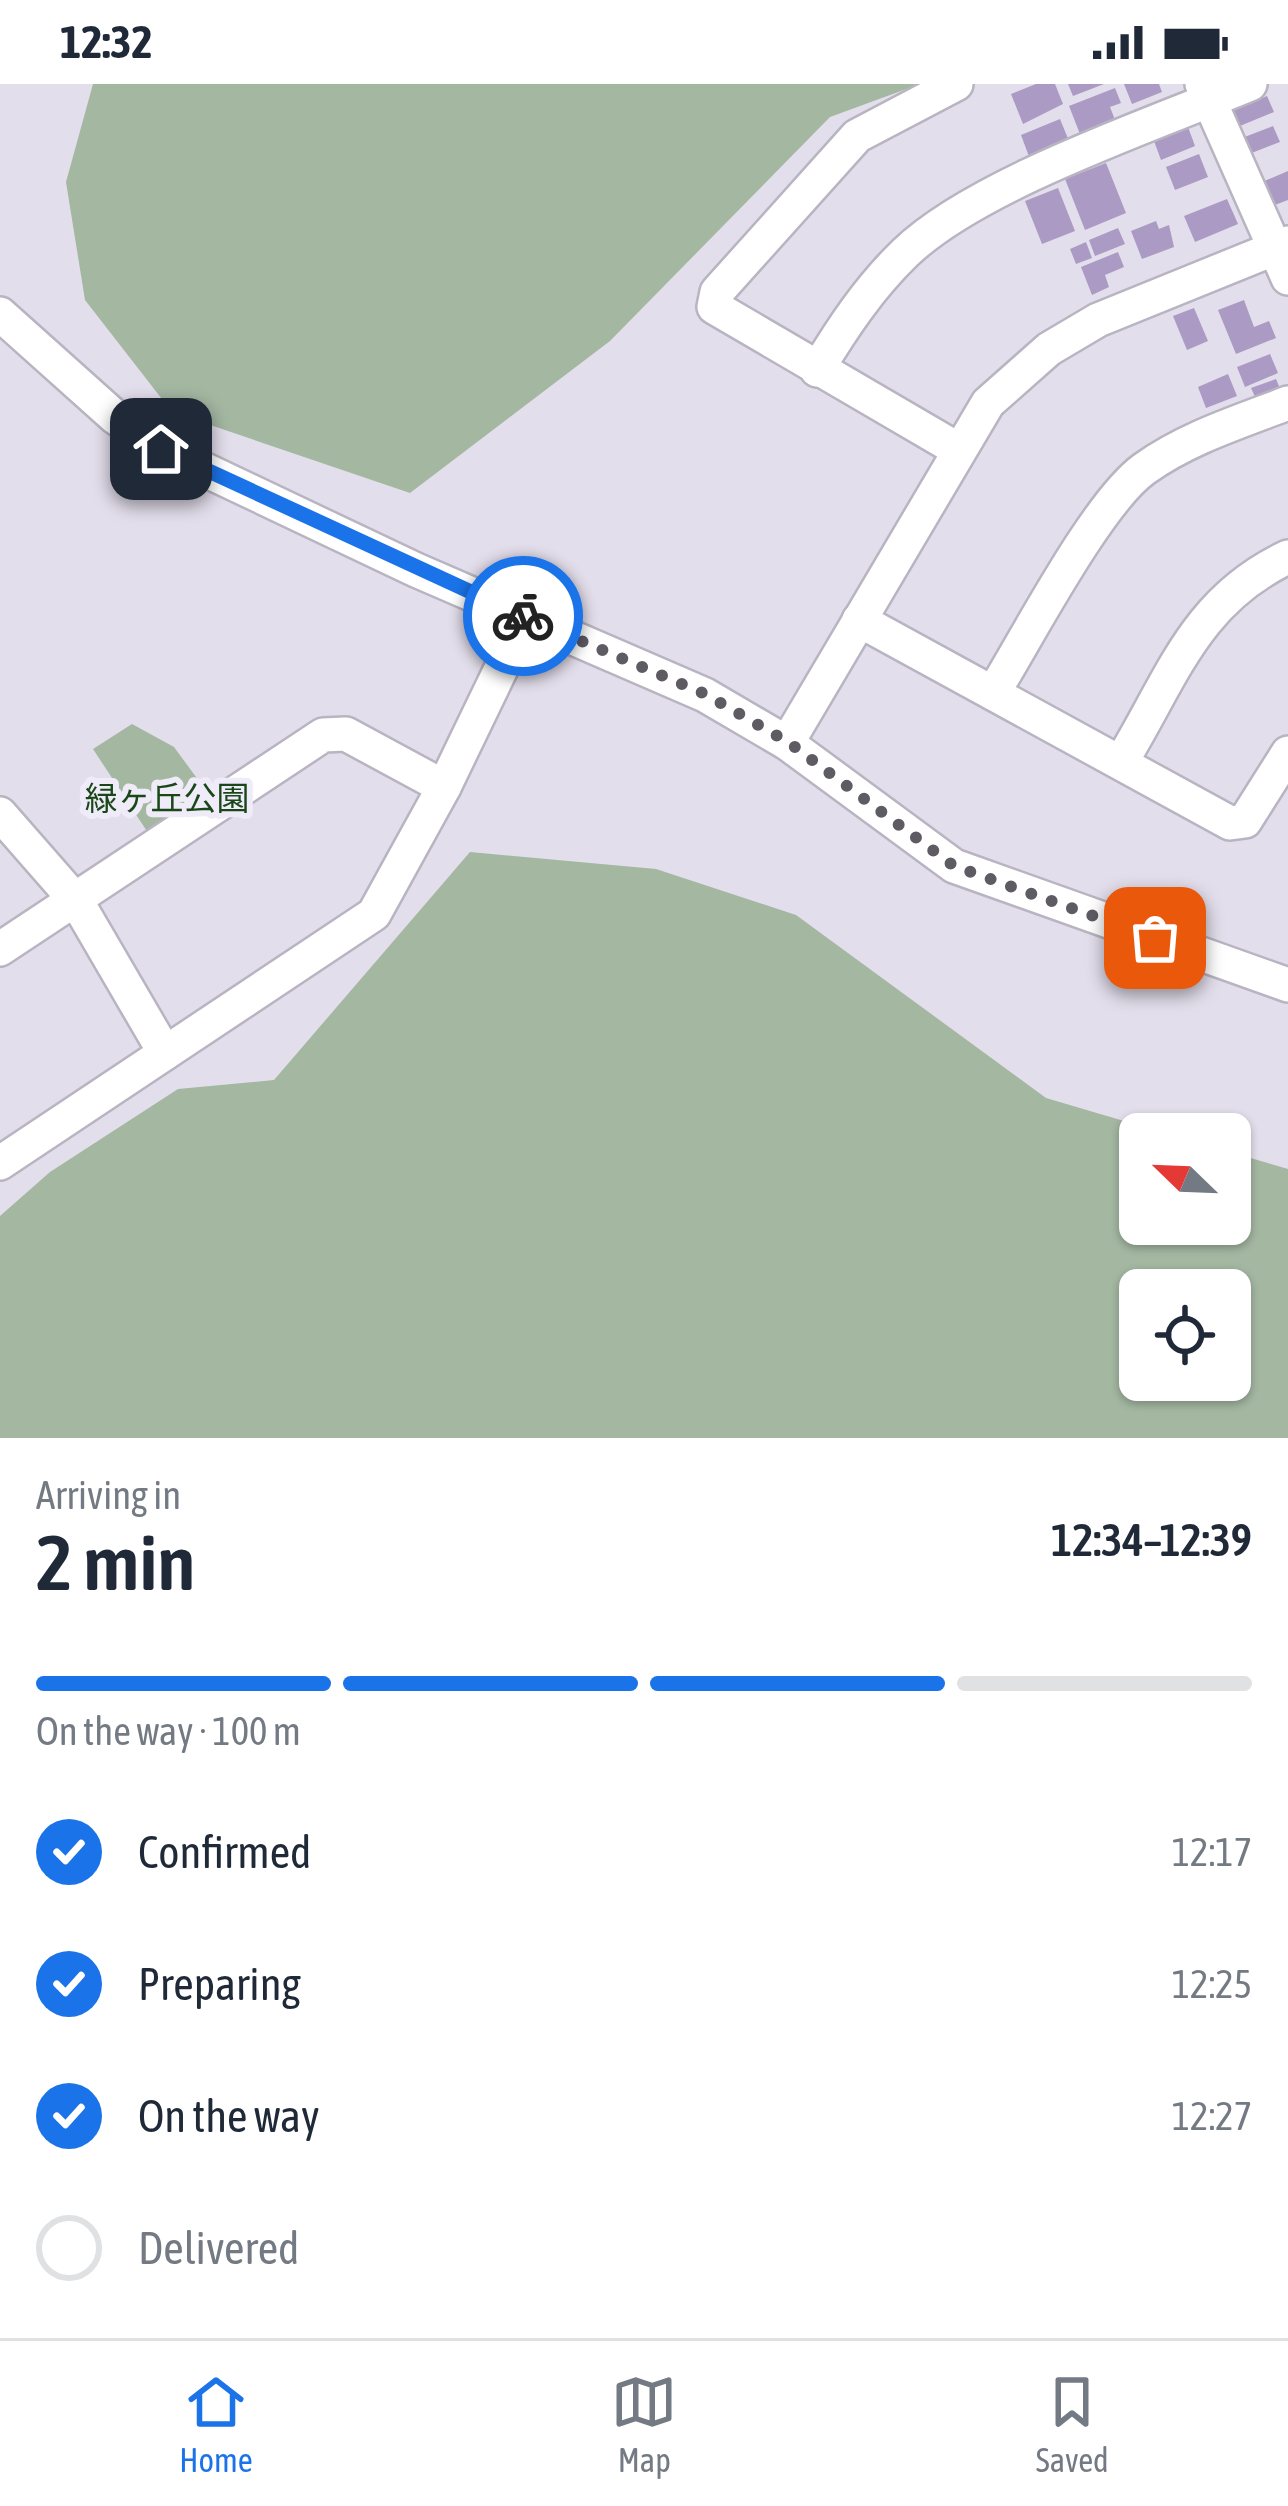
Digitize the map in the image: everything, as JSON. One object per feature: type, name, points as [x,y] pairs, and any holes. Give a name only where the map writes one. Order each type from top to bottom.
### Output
[{"type":"street","points":[[956,84],[857,136],[717,292],[714,307],[957,449]]},
{"type":"street","points":[[817,370],[857,305],[907,250],[969,205],[1205,93],[1250,84]]},
{"type":"street","points":[[788,742],[957,449],[988,404],[1049,350],[1098,320],[1284,257],[1205,93]]},
{"type":"street","points":[[0,314],[115,417],[161,449],[705,694],[788,742],[954,866],[1288,985]]},
{"type":"street","points":[[993,693],[1107,509],[1140,471],[1184,444],[1288,404]]},
{"type":"street","points":[[1121,762],[1198,626],[1248,576],[1288,557]]},
{"type":"street","points":[[0,1163],[374,914],[444,787],[526,617]]},
{"type":"street","points":[[859,620],[1230,823],[1245,821],[1288,753]]},
{"type":"street","points":[[0,949],[323,735],[346,734],[444,787]]},
{"type":"street","points":[[6,826],[77,902],[165,1053]]},
{"type":"green space","points":[[93,84],[920,84],[830,117],[610,341],[410,493],[172,412],[85,300],[66,182]]},
{"type":"green space","name":"緑ヶ丘公園","points":[[132,724],[174,747],[218,807],[158,848],[93,749]]},
{"type":"green space","points":[[470,852],[656,869],[796,915],[1046,1098],[1119,1120],[1119,1245],[1251,1245],[1251,1158],[1288,1169],[1288,1438],[0,1438],[0,1216],[50,1172],[178,1089],[274,1080]]},
{"type":"building","points":[[1036,84],[1055,84],[1063,104],[1023,124],[1011,94]]},
{"type":"building","points":[[1068,84],[1104,84],[1073,96]]},
{"type":"building","points":[[1124,84],[1159,84],[1162,92],[1132,104]]},
{"type":"building","points":[[1115,88],[1121,103],[1110,107],[1115,120],[1080,134],[1069,106]]},
{"type":"building","points":[[1267,96],[1274,112],[1235,128],[1228,112]]},
{"type":"building","points":[[1060,119],[1071,146],[1031,162],[1021,135]]},
{"type":"building","points":[[1273,126],[1280,142],[1249,154],[1242,138]]},
{"type":"building","points":[[1188,127],[1195,146],[1161,160],[1154,141]]},
{"type":"building","points":[[1199,154],[1208,177],[1175,190],[1166,167]]},
{"type":"building","points":[[1106,163],[1126,213],[1085,230],[1065,179]]},
{"type":"building","points":[[1288,171],[1288,200],[1269,207],[1260,183]]},
{"type":"building","points":[[1058,188],[1075,231],[1042,244],[1025,201]]},
{"type":"building","points":[[1227,199],[1238,224],[1195,242],[1184,216]]},
{"type":"building","points":[[1156,221],[1159,229],[1169,225],[1174,247],[1142,259],[1131,231]]},
{"type":"building","points":[[1118,228],[1125,244],[1095,256],[1089,240]]},
{"type":"building","points":[[1086,242],[1092,258],[1076,264],[1070,249]]},
{"type":"building","points":[[1118,252],[1124,267],[1105,275],[1109,287],[1092,295],[1081,267]]},
{"type":"building","points":[[1244,300],[1254,327],[1269,321],[1276,338],[1236,354],[1218,310]]},
{"type":"building","points":[[1194,308],[1208,341],[1187,350],[1173,316]]},
{"type":"building","points":[[1270,354],[1278,373],[1245,387],[1237,367]]},
{"type":"building","points":[[1228,374],[1237,396],[1206,408],[1198,387]]},
{"type":"building","points":[[1276,379],[1281,391],[1257,401],[1251,388]]},
{"type":"way so far","points":[[523,616],[705,694],[788,742],[954,866],[1155,938]]},
{"type":"route","points":[[161,449],[523,616]]}]
